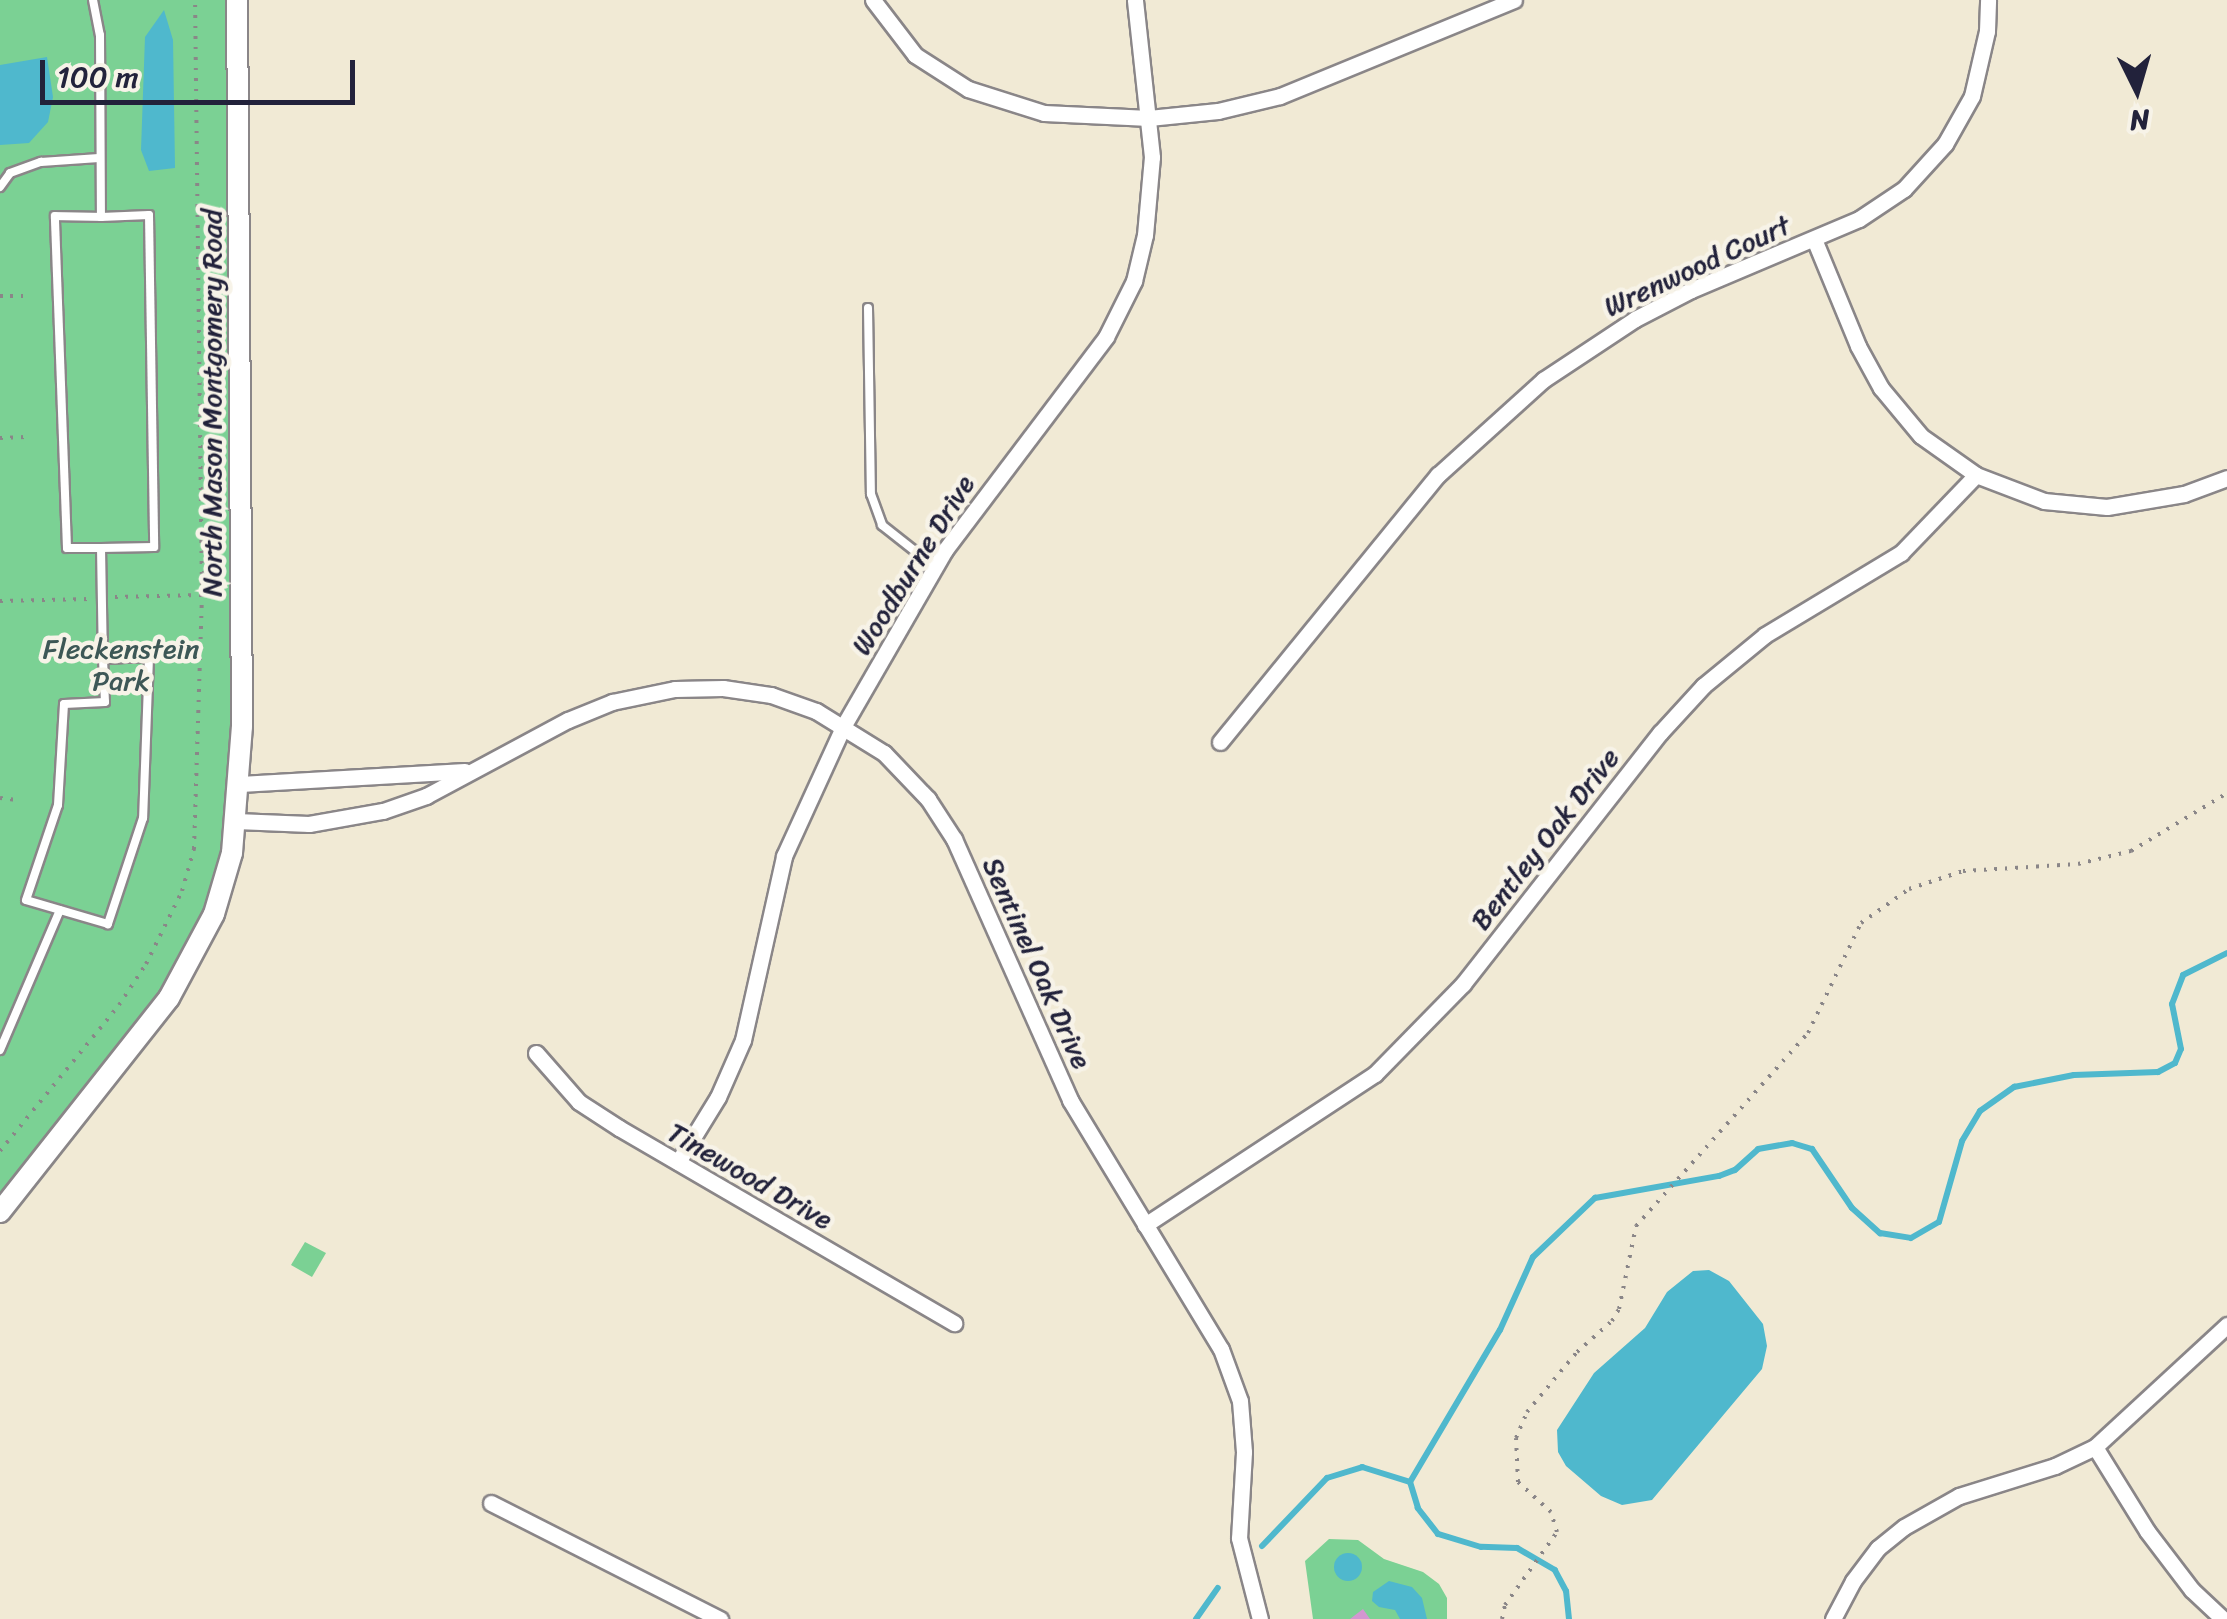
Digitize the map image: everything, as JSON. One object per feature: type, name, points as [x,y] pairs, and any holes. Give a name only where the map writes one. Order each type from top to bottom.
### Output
[{"type":"street","name":"North Mason Montgomery Road","points":[[0,1212],[94,1098],[178,984],[220,899],[236,821],[240,784],[237,0]]},
{"type":"street","points":[[873,0],[904,44],[968,89],[1044,113],[1149,118],[1218,111],[1280,96],[1514,0]]},
{"type":"street","name":"Woodburne Drive","points":[[678,1162],[718,1097],[743,1040],[784,856],[844,726],[935,567],[981,499],[1061,401],[1122,309],[1146,235],[1151,189],[1149,118],[1135,0]]},
{"type":"street","name":"Wrenwood Court","points":[[1220,742],[1438,475],[1542,380],[1634,319],[1882,206],[1904,189],[1944,144],[1972,96],[1986,31],[1988,0]]},
{"type":"street","points":[[1814,238],[1858,346],[1881,388],[1921,436],[1976,475],[2044,501],[2107,507],[2184,494],[2227,478]]},
{"type":"street","name":"Bentley Oak Drive","points":[[1145,1225],[1375,1074],[1463,984],[1648,748],[1703,686],[1765,635],[1901,553],[1976,475]]},
{"type":"street","name":"Sentinel Oak Drive","points":[[236,821],[310,824],[383,811],[426,796],[598,708],[675,689],[723,688],[771,696],[844,726],[908,774],[954,840],[1070,1100],[1209,1325],[1240,1401],[1244,1452],[1239,1538],[1260,1619]]},
{"type":"street","name":"Sentinel Oak Drive","points":[[240,784],[469,771]]},
{"type":"street","name":"Tinewood Drive","points":[[536,1053],[580,1102],[954,1323]]},
{"type":"street","points":[[1833,1619],[1853,1581],[1878,1548],[1904,1527],[1959,1496],[2055,1466],[2095,1447],[2227,1326]]},
{"type":"street","points":[[2095,1447],[2147,1531],[2192,1590],[2222,1619]]},
{"type":"street","points":[[492,1503],[720,1619]]},
{"type":"lane","points":[[94,0],[100,35],[101,217]]},
{"type":"lane","points":[[0,188],[10,173],[41,162],[99,158]]},
{"type":"lane","points":[[56,216],[149,216],[154,547],[100,548],[67,548],[56,216]]},
{"type":"lane","points":[[868,308],[871,494],[882,525],[935,567]]},
{"type":"lane","points":[[100,548],[103,659],[105,702],[64,704],[58,805],[26,900],[108,924],[144,818],[149,657],[103,659]]},
{"type":"lane","points":[[0,1050],[60,910]]},
{"type":"path","points":[[0,1151],[137,978],[168,924],[194,849],[202,595],[195,0]]},
{"type":"path","points":[[0,296],[26,296]]},
{"type":"path","points":[[0,438],[26,437]]},
{"type":"path","points":[[1502,1619],[1506,1605],[1551,1546],[1556,1522],[1518,1482],[1516,1438],[1527,1412],[1577,1352],[1612,1321],[1619,1309],[1636,1226],[1808,1033],[1861,923],[1910,889],[1963,871],[2078,864],[2130,851],[2227,793]]},
{"type":"path","points":[[0,798],[18,800]]},
{"type":"green space","name":"Fleckenstein Park","points":[[0,0],[237,0],[239,806],[194,957],[0,1212]]},
{"type":"green space","points":[[305,1242],[326,1253],[312,1277],[291,1265]]},
{"type":"green space","points":[[1329,1539],[1358,1540],[1384,1559],[1423,1572],[1439,1584],[1447,1598],[1447,1619],[1313,1619],[1305,1561]]},
{"type":"water","points":[[164,10],[173,40],[175,168],[149,171],[141,150],[145,37]]},
{"type":"water","points":[[47,57],[53,97],[48,122],[29,143],[0,145],[0,65]]},
{"type":"water","points":[[1709,1270],[1729,1281],[1763,1324],[1767,1346],[1762,1369],[1652,1500],[1622,1505],[1601,1496],[1566,1466],[1558,1452],[1557,1430],[1594,1373],[1645,1328],[1667,1292],[1693,1271]]},
{"type":"water","points":[[1348,1553],[1358,1557],[1362,1567],[1358,1577],[1348,1581],[1338,1577],[1334,1567],[1338,1557]]},
{"type":"water","points":[[1389,1581],[1412,1587],[1422,1598],[1427,1619],[1400,1619],[1395,1610],[1379,1607],[1372,1601],[1373,1592]]},
{"type":"building","points":[[1363,1609],[1370,1619],[1350,1619]]},
{"type":"waterway","points":[[1569,1619],[1566,1591],[1555,1570],[1517,1548],[1481,1547],[1438,1534],[1418,1508],[1410,1482],[1500,1330],[1533,1257],[1595,1198],[1719,1176],[1735,1170],[1758,1149],[1792,1143],[1812,1149],[1852,1208],[1880,1233],[1911,1238],[1939,1222],[1962,1141],[1980,1111],[2014,1087],[2074,1075],[2158,1072],[2175,1063],[2181,1049],[2172,1004],[2183,975],[2227,953]]},
{"type":"waterway","points":[[1262,1546],[1327,1478],[1362,1467],[1410,1482]]},
{"type":"waterway","points":[[1196,1619],[1218,1588]]}]
